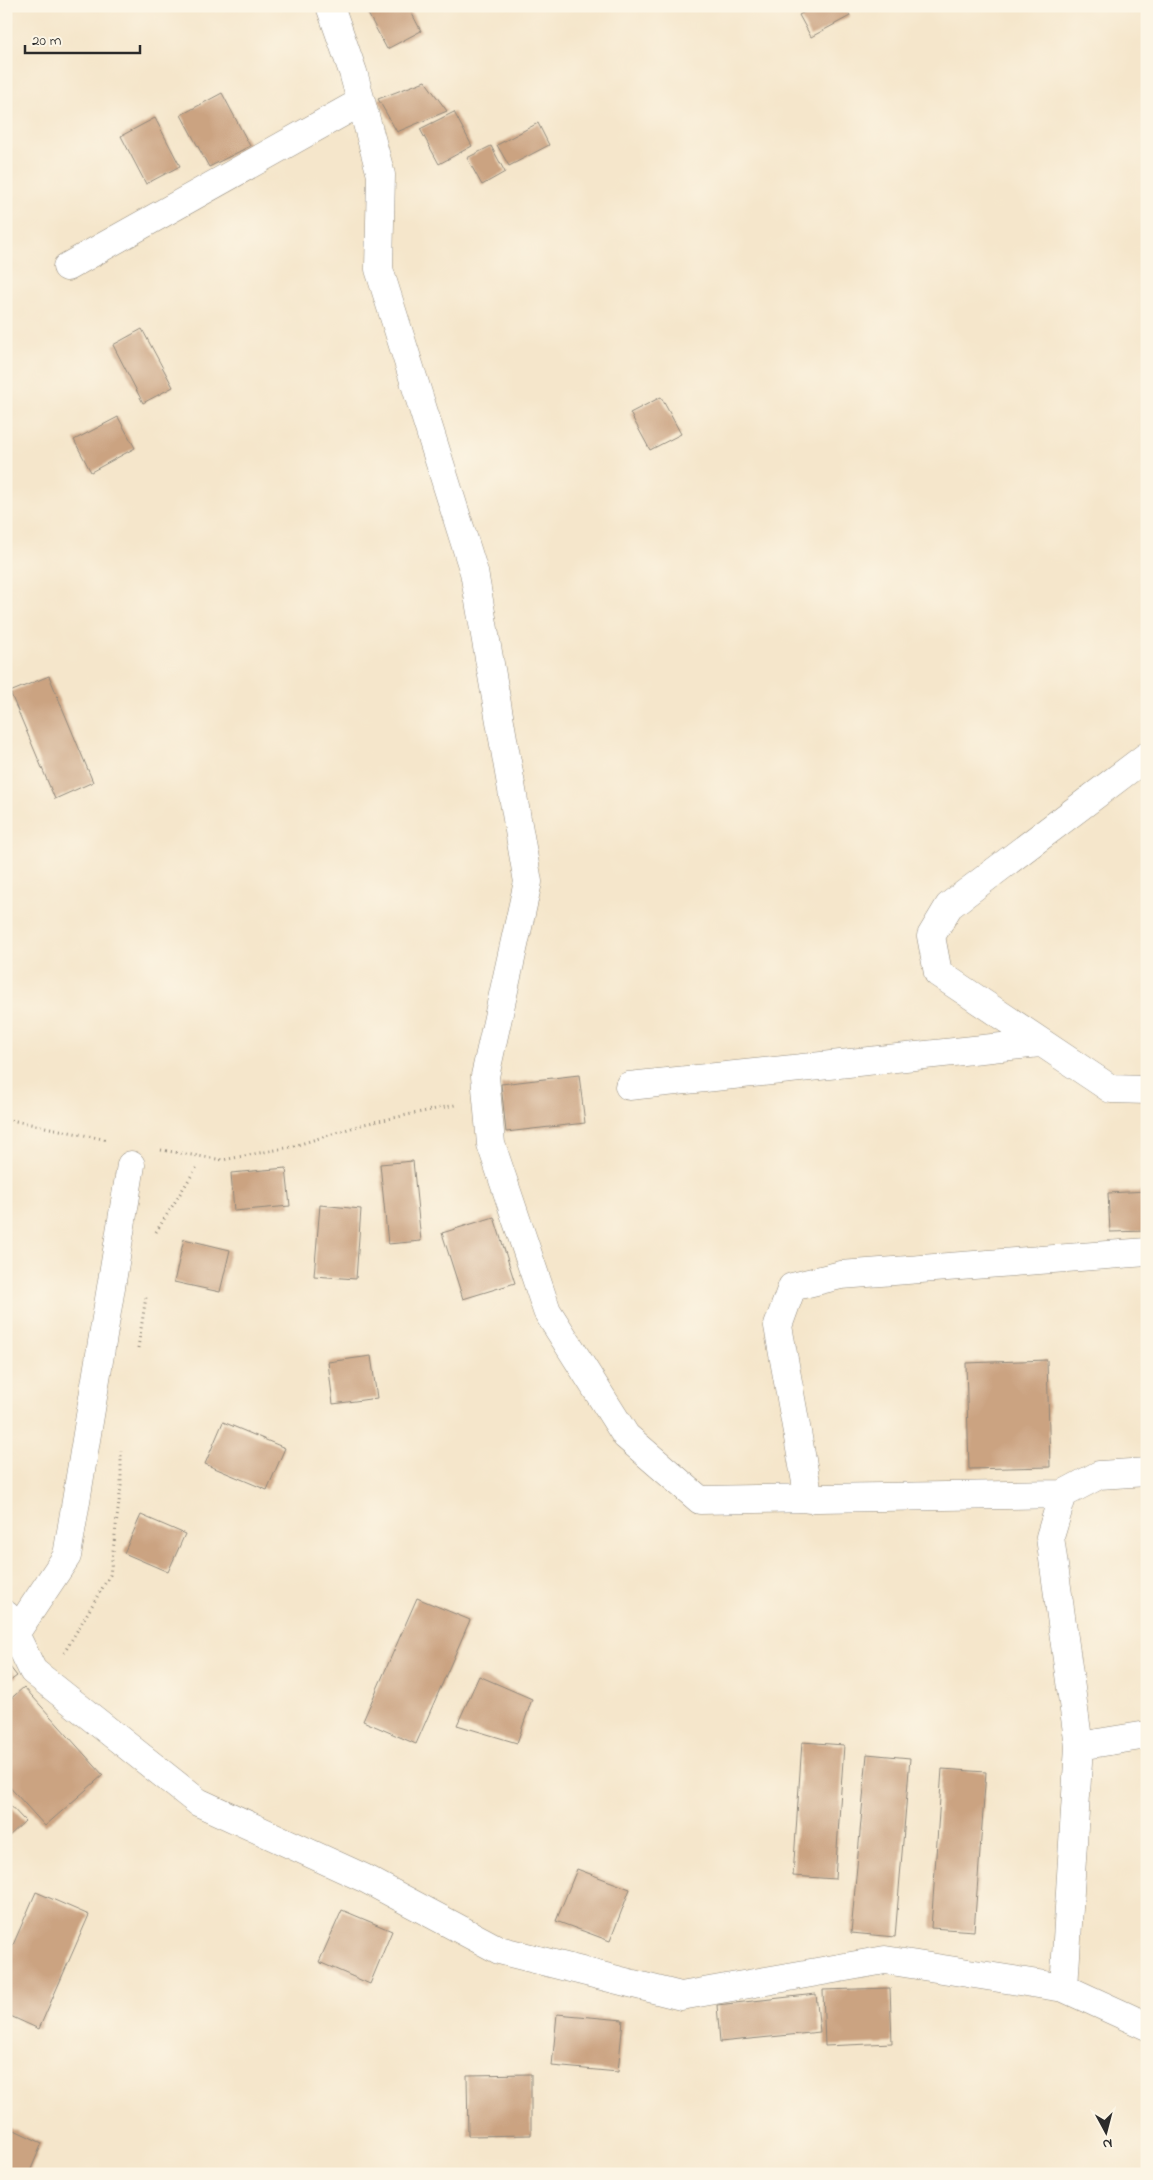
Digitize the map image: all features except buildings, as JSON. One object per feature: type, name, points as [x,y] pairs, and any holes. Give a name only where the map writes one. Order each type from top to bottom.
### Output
[{"type":"street","points":[[330,6],[353,72],[381,175],[379,269],[474,572],[528,882],[485,1076],[491,1144],[547,1311],[626,1436],[700,1500],[1063,1494],[1099,1475],[1147,1472]]},
{"type":"street","points":[[67,266],[361,102]]},
{"type":"street","points":[[1147,756],[949,906],[931,936],[938,974],[1111,1089],[1147,1090]]},
{"type":"street","points":[[629,1086],[1040,1043]]},
{"type":"street","points":[[131,1165],[67,1556],[11,1624],[33,1671],[198,1802],[364,1878],[499,1950],[680,1996],[886,1960],[1064,1988],[1147,2026]]},
{"type":"street","points":[[809,1499],[778,1326],[792,1287],[841,1275],[1147,1252]]},
{"type":"street","points":[[1063,1494],[1050,1536],[1079,1746],[1064,1988]]},
{"type":"street","points":[[1079,1746],[1147,1735]]},
{"type":"path","points":[[160,1150],[223,1160],[292,1147],[364,1124],[487,1099]]},
{"type":"path","points":[[6,1119],[113,1141]]},
{"type":"path","points":[[155,1235],[198,1164]]},
{"type":"path","points":[[137,1351],[147,1293]]},
{"type":"path","points":[[63,1655],[110,1575],[121,1486],[122,1437]]}]
